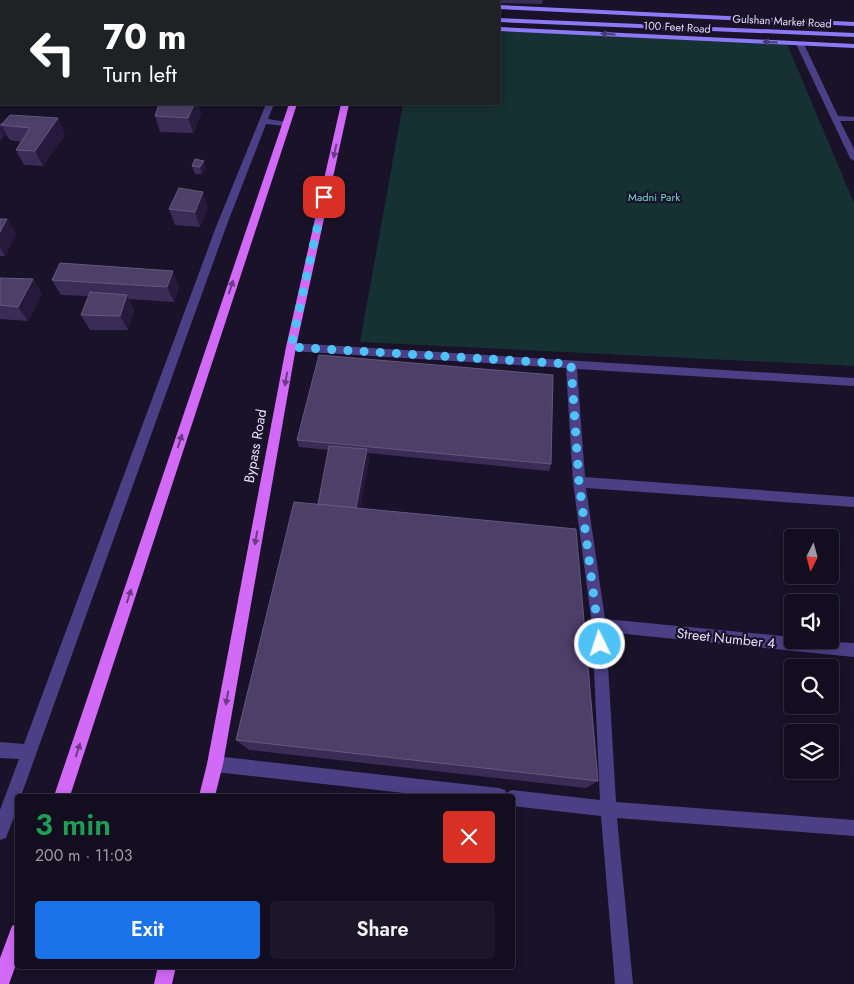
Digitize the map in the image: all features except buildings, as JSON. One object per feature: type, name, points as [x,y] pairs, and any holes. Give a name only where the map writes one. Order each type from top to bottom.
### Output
[{"type":"main road","name":"100 Feet Road","points":[[500,7],[854,24]]},
{"type":"main road","name":"Gulshan Market Road","points":[[500,20],[854,36]]},
{"type":"main road","name":"100 Feet Road","points":[[500,29],[854,46]]},
{"type":"main road","points":[[63,794],[293,105]]},
{"type":"main road","name":"Bypass Road","points":[[208,794],[215,764],[291,347],[345,105]]},
{"type":"main road","points":[[0,984],[15,941]]},
{"type":"main road","points":[[163,984],[166,969]]},
{"type":"street","points":[[800,44],[854,158]]},
{"type":"street","points":[[0,832],[221,227],[270,105]]},
{"type":"street","points":[[835,118],[854,118]]},
{"type":"street","points":[[263,121],[286,124]]},
{"type":"street","points":[[291,347],[854,382]]},
{"type":"street","points":[[571,364],[579,482],[599,626],[608,809],[624,984]]},
{"type":"street","points":[[579,482],[854,502]]},
{"type":"street","name":"Street Number 4","points":[[599,626],[854,650]]},
{"type":"street","points":[[0,750],[30,752]]},
{"type":"street","points":[[215,764],[481,794]]},
{"type":"street","points":[[515,798],[608,809],[854,828]]},
{"type":"green space","name":"Madni Park","points":[[500,30],[787,44],[854,203],[854,366],[360,342],[403,105],[500,105]]},
{"type":"route","points":[[324,197],[291,347],[571,364],[579,482],[600,644]]}]
